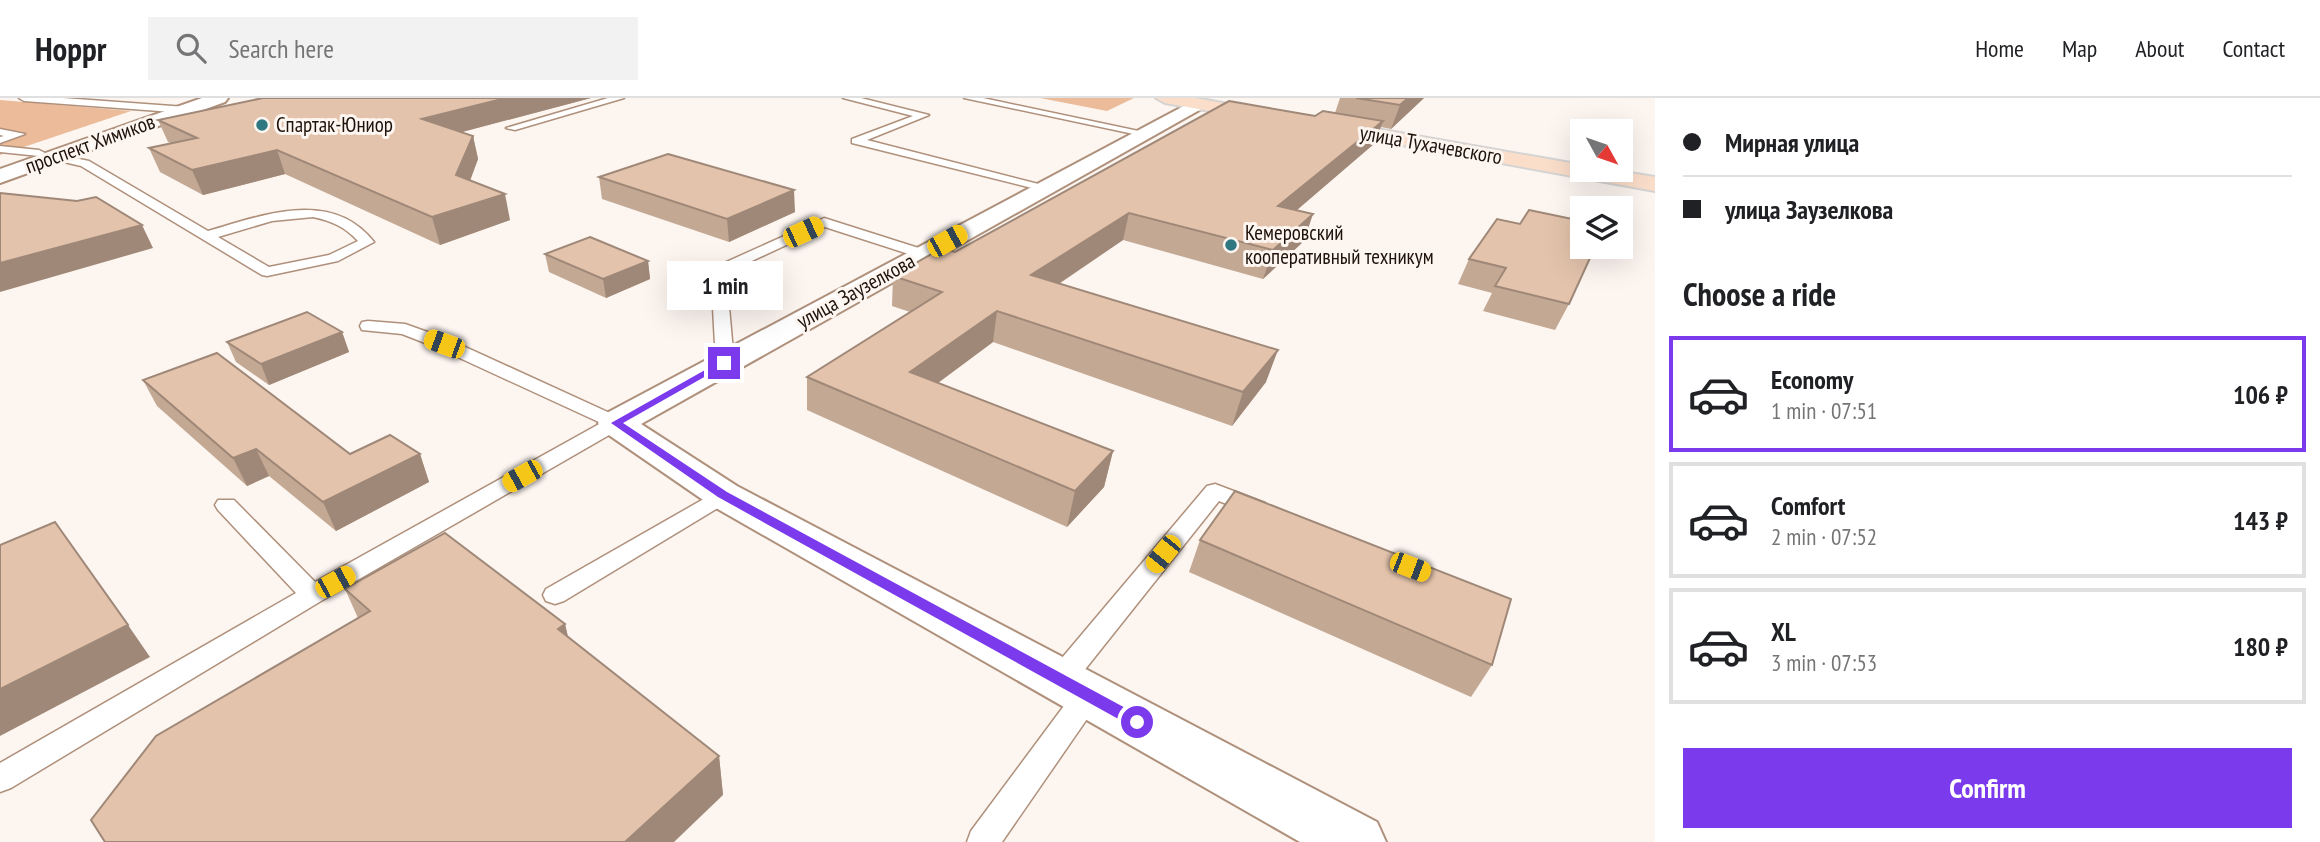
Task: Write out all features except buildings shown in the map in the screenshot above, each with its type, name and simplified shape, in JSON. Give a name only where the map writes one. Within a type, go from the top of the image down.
[{"type":"main road","name":"улица Тухачевского","points":[[1165,98],[1202,100],[1655,184]]},
{"type":"main road","name":"улица Тухачевского","points":[[1297,118],[1570,161]]},
{"type":"main road","points":[[1633,172],[1655,176]]},
{"type":"street","name":"проспект Химиков","points":[[0,176],[47,155],[183,105],[219,98]]},
{"type":"street","name":"улица Заузелкова","points":[[616,423],[1202,100]]},
{"type":"street","name":"проспект Химиков","points":[[0,167],[47,155]]},
{"type":"street","points":[[616,423],[723,495],[1356,842]]},
{"type":"lane","points":[[24,98],[183,105]]},
{"type":"lane","points":[[510,128],[619,98]]},
{"type":"lane","points":[[848,98],[924,115],[856,141],[1044,187]]},
{"type":"lane","points":[[969,98],[1143,133]]},
{"type":"lane","points":[[0,132],[20,134],[0,140]]},
{"type":"lane","points":[[0,149],[85,163],[267,272],[333,258],[367,242],[357,229],[327,216],[296,211],[209,235]]},
{"type":"lane","points":[[724,363],[718,271],[824,222],[923,254]]},
{"type":"lane","points":[[368,326],[405,329],[444,344],[616,423]]},
{"type":"lane","points":[[0,779],[312,595],[616,423]]},
{"type":"lane","points":[[983,842],[1074,687],[1215,491],[1279,516]]},
{"type":"lane","points":[[555,595],[723,495]]},
{"type":"lane","points":[[226,505],[312,595]]},
{"type":"shaded area","points":[[1040,98],[1134,98],[1107,111]]},
{"type":"shaded area","points":[[0,100],[131,111],[0,155]]},
{"type":"place","name":"Спартак-Юниор","points":[[262,125]]},
{"type":"place","name":"Кемеровский кооперативный техникум","points":[[1231,245]]},
{"type":"route","points":[[724,363],[616,423],[723,495],[1137,722]]}]
